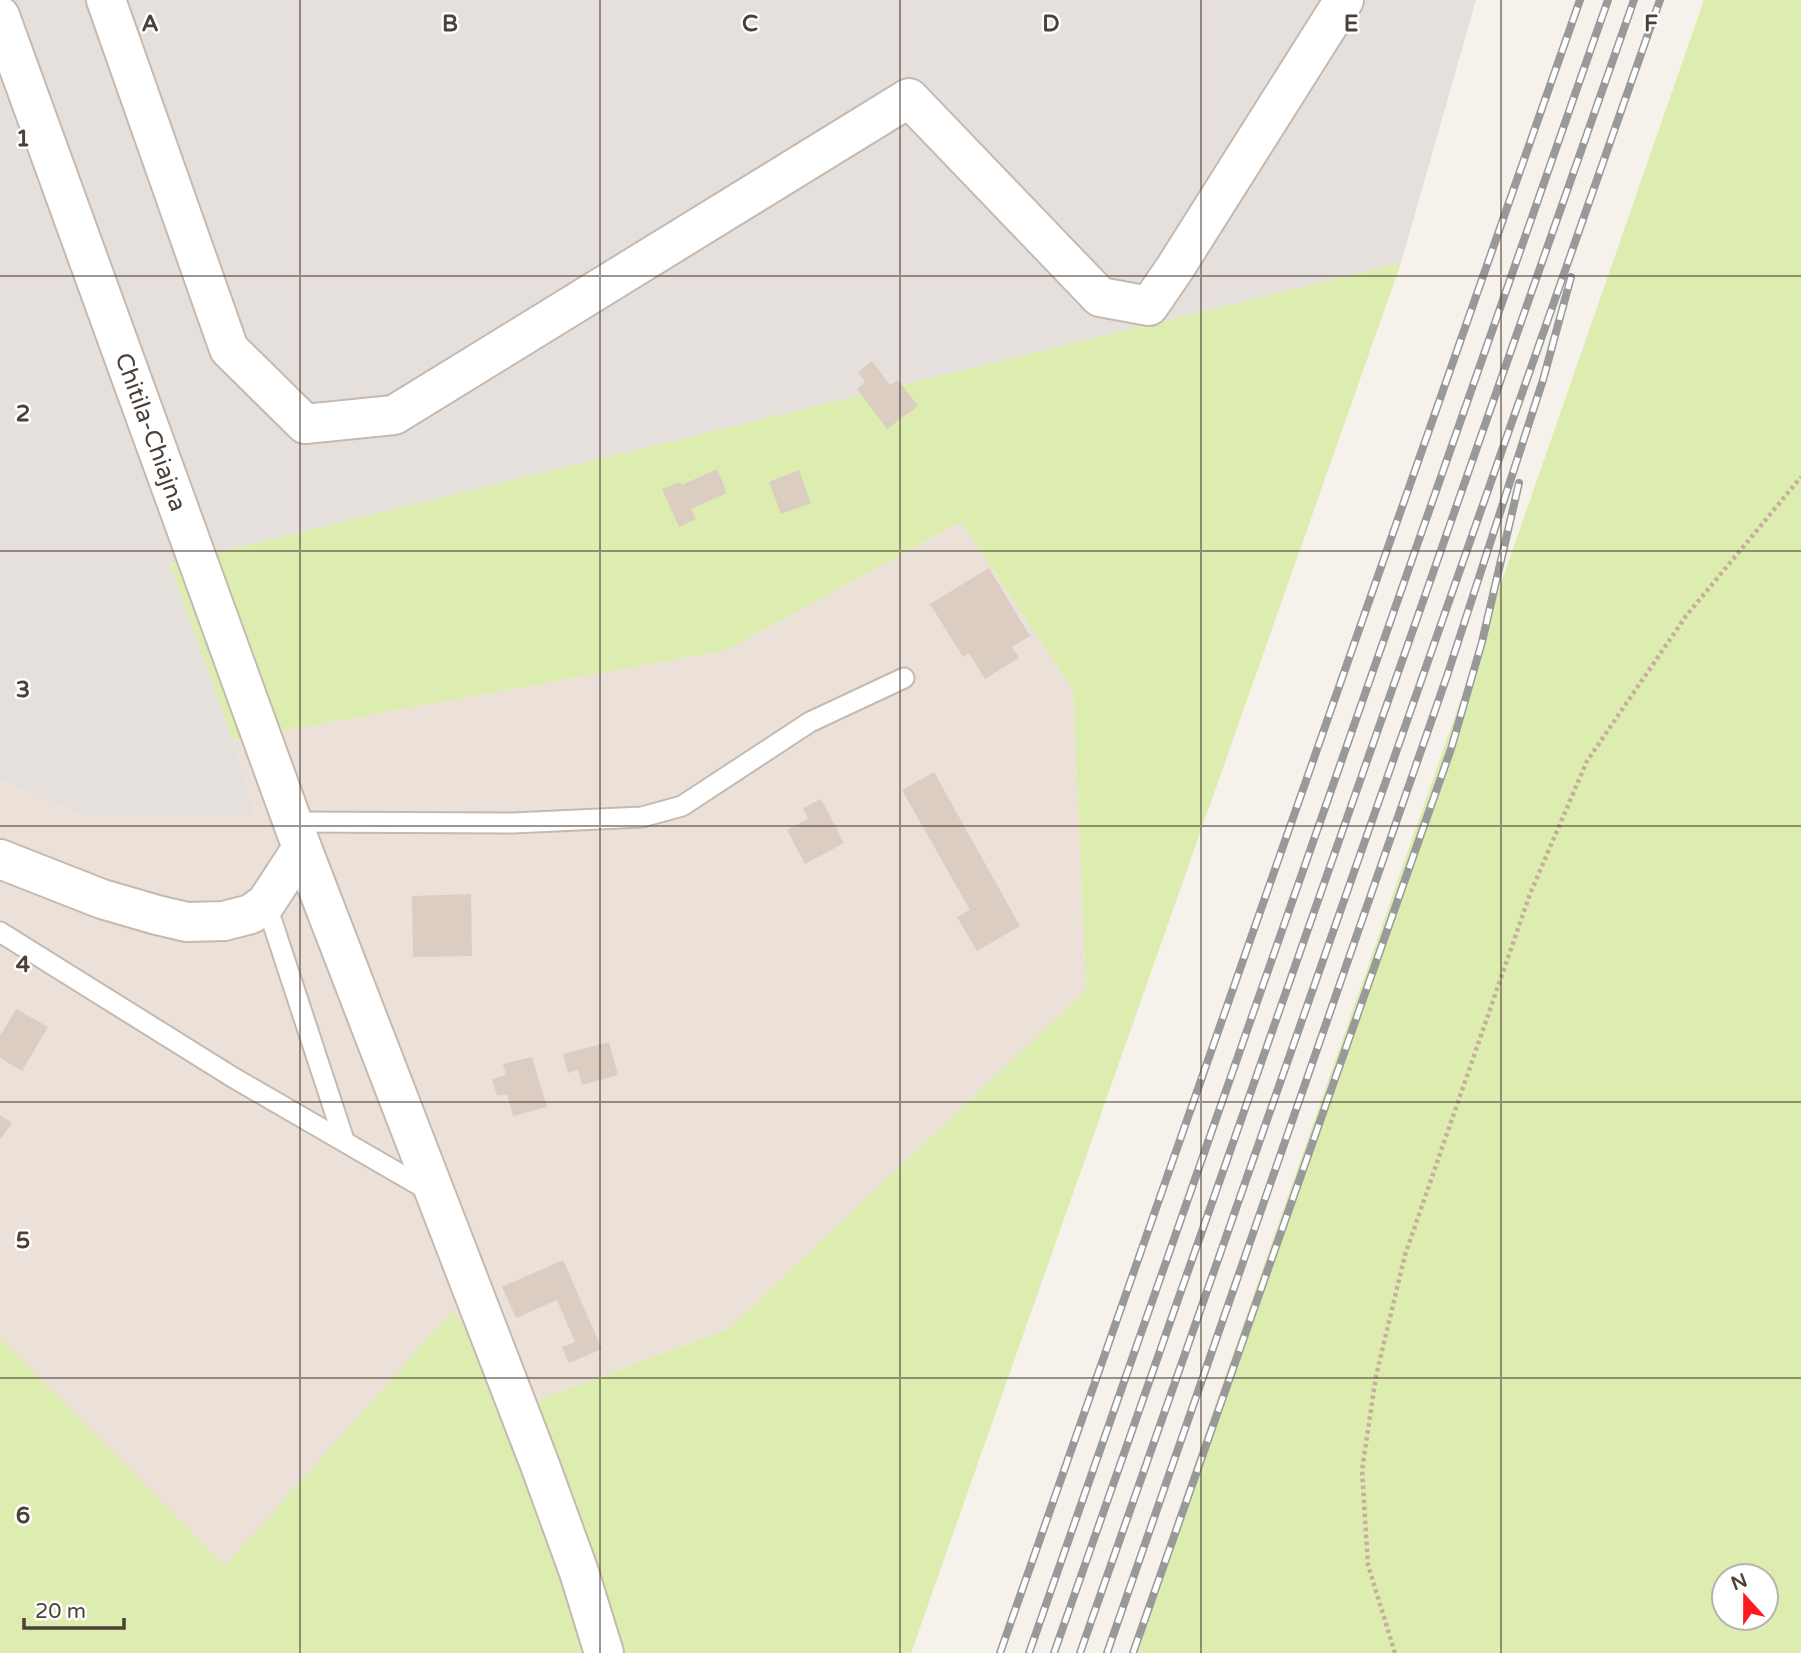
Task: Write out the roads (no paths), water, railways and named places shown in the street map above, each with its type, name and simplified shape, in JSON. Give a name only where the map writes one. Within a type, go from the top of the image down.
[{"type":"street","points":[[106,0],[229,349],[305,424],[394,415],[909,98],[1100,297],[1149,306],[1343,0]]},
{"type":"street","name":"Chitila-Chiajna","points":[[0,16],[298,835],[571,1549],[604,1653]]},
{"type":"street","points":[[0,859],[102,899],[157,915],[187,922],[224,922],[251,914],[266,904],[298,835]]},
{"type":"lane","points":[[298,835],[642,817],[682,806],[810,723],[904,678]]},
{"type":"lane","points":[[266,904],[344,1140]]},
{"type":"lane","points":[[0,932],[234,1078],[435,1194]]},
{"type":"railway","points":[[1000,1653],[1580,0]]},
{"type":"railway","points":[[1029,1653],[1608,0]]},
{"type":"railway","points":[[1054,1653],[1634,0]]},
{"type":"railway","points":[[1080,1653],[1660,0]]},
{"type":"railway","points":[[1107,1653],[1447,676],[1543,380],[1571,277]]},
{"type":"railway","points":[[1133,1653],[1451,749],[1482,642],[1519,483]]}]
